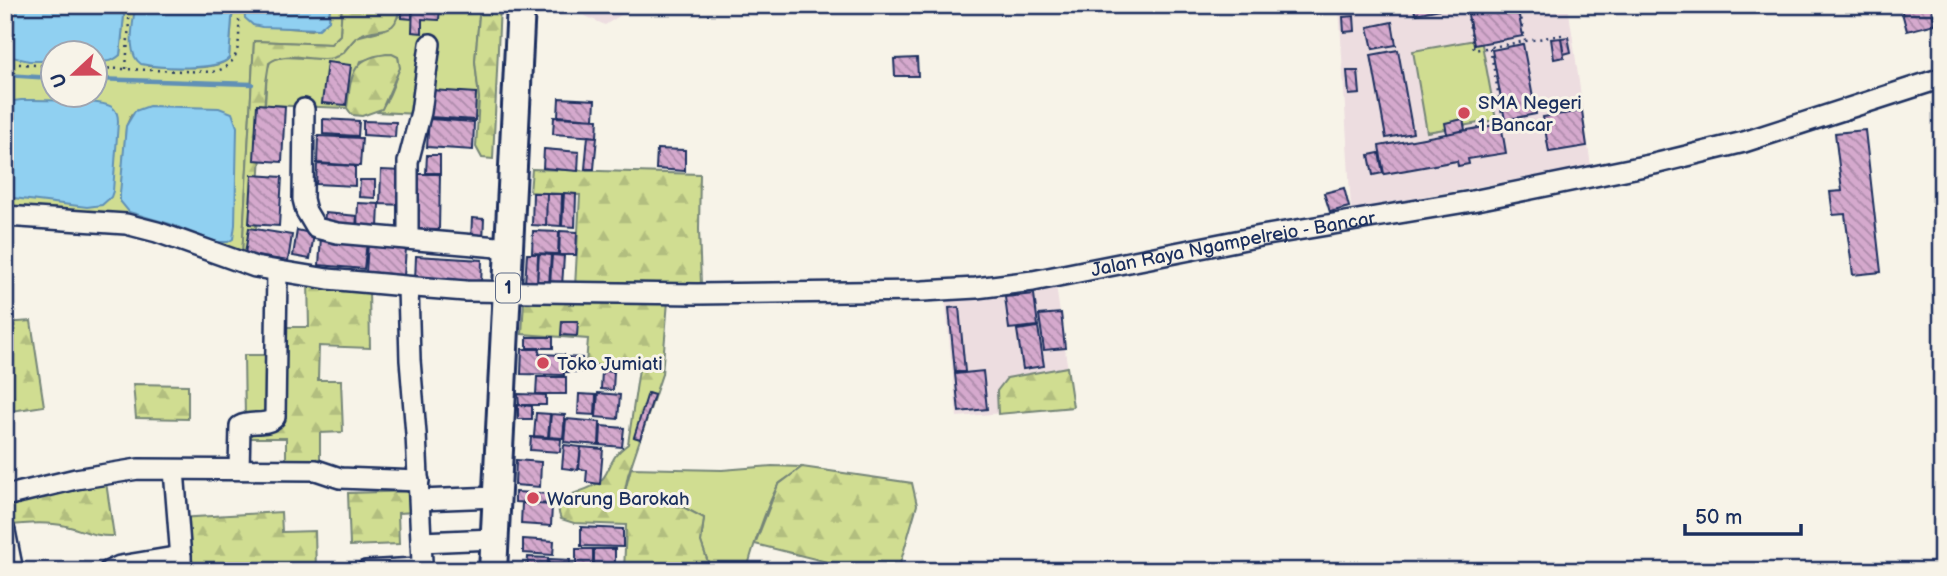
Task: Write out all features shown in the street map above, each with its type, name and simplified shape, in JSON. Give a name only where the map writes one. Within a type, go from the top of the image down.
[{"type":"highway","name":"1","points":[[493,571],[521,5]]},
{"type":"street","points":[[408,239],[408,162],[421,113],[430,44]]},
{"type":"street","name":"Jalan Raya Ngampelrejo - Bancar","points":[[5,216],[126,224],[158,232],[240,263],[328,279],[408,287],[466,291],[697,294],[976,288],[1033,281],[1261,236],[1498,197],[1654,164],[1744,142],[1942,78]]},
{"type":"street","points":[[304,109],[303,199],[306,211],[316,228],[324,231],[509,248]]},
{"type":"street","points":[[239,469],[240,426],[269,422],[275,417],[277,271]]},
{"type":"street","points":[[366,571],[410,570],[421,565],[408,287]]},
{"type":"street","points":[[5,496],[138,469],[239,469],[316,470],[340,478],[419,490],[496,497]]},
{"type":"street","points":[[109,571],[120,566],[181,564],[174,470]]},
{"type":"street","points":[[5,531],[13,571]]},
{"type":"street","points":[[421,542],[494,539]]},
{"type":"path","points":[[126,69],[130,5]]},
{"type":"path","points":[[108,68],[212,72],[230,66],[237,54],[239,5]]},
{"type":"path","points":[[1466,5],[1474,50],[1567,34]]},
{"type":"path","points":[[1519,5],[1525,41]]},
{"type":"path","points":[[1940,5],[1942,12]]},
{"type":"path","points":[[1490,47],[1503,119],[1496,125]]},
{"type":"path","points":[[5,63],[38,65]]},
{"type":"shaded area","points":[[575,5],[637,5],[605,25],[581,14]]},
{"type":"shaded area","name":"SMA Negeri 1 Bancar","points":[[1339,5],[1568,5],[1591,166],[1351,210]]},
{"type":"shaded area","points":[[1056,285],[1073,407],[957,417],[945,298]]},
{"type":"green space","points":[[5,5],[15,5],[9,37],[29,61],[38,61],[38,108],[108,108],[108,60],[120,55],[125,5],[135,5],[132,46],[148,66],[191,68],[214,66],[229,58],[233,5],[244,5],[244,11],[253,25],[312,30],[329,20],[330,5],[342,5],[340,35],[331,44],[254,41],[242,257],[5,210]],"holes":[[[131,115],[216,242],[138,215],[120,201],[126,127]]]},
{"type":"green space","points":[[342,5],[399,5],[398,16],[390,27],[364,33],[333,58],[284,57],[269,63],[254,259],[242,257],[254,41],[331,44],[340,35]]},
{"type":"green space","points":[[399,5],[480,5],[475,61],[478,117],[378,112],[390,94],[398,69],[398,57],[387,54],[361,61],[347,108],[265,105],[267,70],[271,60],[284,57],[323,59],[343,53],[356,37],[383,30],[399,16]]},
{"type":"green space","points":[[480,5],[500,5],[493,159],[482,158],[476,147],[479,98],[475,61]]},
{"type":"green space","points":[[1481,39],[1496,120],[1427,132],[1413,51]]},
{"type":"green space","points":[[392,54],[398,57],[400,68],[382,109],[362,116],[352,115],[347,108],[352,76],[356,69],[369,58]]},
{"type":"green space","points":[[532,169],[700,174],[701,284],[575,287],[580,195],[530,192]]},
{"type":"green space","points":[[308,281],[369,288],[370,348],[319,346],[318,380],[341,380],[343,432],[320,433],[320,464],[286,463],[286,438],[245,438],[245,418],[273,417],[272,327],[309,327]]},
{"type":"green space","points":[[524,300],[668,301],[662,374],[628,475],[624,495],[683,507],[704,518],[701,542],[711,571],[624,571],[626,525],[574,523],[561,519],[559,510],[564,499],[601,481],[616,455],[628,444],[639,369],[586,364],[588,339],[522,334]]},
{"type":"green space","points":[[31,321],[44,406],[5,412],[5,323]]},
{"type":"green space","points":[[244,355],[272,355],[273,417],[245,418]]},
{"type":"green space","points":[[1067,367],[1073,407],[998,414],[997,391],[1007,378]]},
{"type":"green space","points":[[133,384],[188,385],[188,419],[136,418]]},
{"type":"green space","points":[[772,466],[802,467],[776,489],[761,525],[747,571],[711,571],[701,542],[704,518],[683,507],[624,495],[631,468],[722,470]]},
{"type":"green space","points":[[802,467],[912,483],[917,505],[898,571],[863,571],[755,544],[778,485]]},
{"type":"green space","points":[[104,469],[114,536],[51,523],[5,526],[5,491]]},
{"type":"green space","points":[[416,491],[416,512],[398,513],[399,544],[350,546],[348,493]]},
{"type":"green space","points":[[281,512],[282,532],[315,531],[316,571],[182,571],[178,518]]},
{"type":"water","points":[[15,5],[125,5],[120,55],[111,60],[108,60],[108,38],[38,38],[38,61],[12,57],[7,47]]},
{"type":"water","points":[[135,5],[233,5],[229,58],[201,67],[141,64],[133,53],[132,45]]},
{"type":"water","points":[[244,5],[330,5],[329,20],[319,29],[262,27],[253,25],[245,18]]},
{"type":"water","points":[[38,100],[38,108],[112,107],[118,122],[111,197],[102,205],[87,207],[5,197],[5,107],[14,101]]},
{"type":"water","points":[[149,106],[219,108],[232,113],[237,127],[233,239],[216,242],[129,212],[120,201],[126,126],[135,111]]},
{"type":"building","points":[[402,5],[412,5],[412,19],[402,18]]},
{"type":"building","points":[[413,5],[440,5],[439,20],[422,19],[422,33],[412,32]]},
{"type":"building","points":[[1414,5],[1461,5],[1415,14]]},
{"type":"building","points":[[1900,5],[1931,5],[1935,24],[1907,31]]},
{"type":"building","points":[[1517,6],[1523,36],[1474,45],[1468,15]]},
{"type":"building","points":[[1354,16],[1355,31],[1344,32],[1343,17]]},
{"type":"building","points":[[1392,22],[1396,45],[1373,49],[1368,27]]},
{"type":"building","points":[[1568,37],[1571,52],[1564,54],[1561,38]]},
{"type":"building","points":[[1561,38],[1564,57],[1554,59],[1551,39]]},
{"type":"building","points":[[1523,44],[1536,114],[1505,120],[1492,50]]},
{"type":"building","points":[[1398,50],[1413,133],[1386,138],[1371,55]]},
{"type":"building","points":[[917,58],[918,76],[895,76],[894,59]]},
{"type":"building","points":[[327,62],[351,65],[346,105],[322,103]]},
{"type":"building","points":[[1347,71],[1358,71],[1360,94],[1349,95]]},
{"type":"building","points":[[431,90],[476,93],[475,120],[430,117]]},
{"type":"building","points":[[559,98],[595,100],[594,119],[558,116]]},
{"type":"building","points":[[257,104],[285,106],[282,162],[254,160]]},
{"type":"building","points":[[1582,111],[1587,146],[1549,152],[1543,117]]},
{"type":"building","points":[[554,117],[598,119],[597,137],[553,134]]},
{"type":"building","points":[[323,119],[359,121],[358,136],[323,134]]},
{"type":"building","points":[[429,119],[474,122],[473,150],[427,147]]},
{"type":"building","points":[[1463,119],[1465,130],[1447,134],[1445,123]]},
{"type":"building","points":[[363,121],[396,122],[395,137],[363,135]]},
{"type":"building","points":[[1501,124],[1506,153],[1468,159],[1469,164],[1458,166],[1457,161],[1384,174],[1379,146]]},
{"type":"building","points":[[1865,130],[1881,272],[1853,275],[1845,214],[1833,215],[1830,192],[1842,191],[1835,133]]},
{"type":"building","points":[[318,136],[362,138],[360,166],[317,163]]},
{"type":"building","points":[[588,136],[597,137],[594,169],[585,169]]},
{"type":"building","points":[[544,149],[579,152],[578,171],[543,168]]},
{"type":"building","points":[[657,149],[685,150],[685,171],[656,169]]},
{"type":"building","points":[[1379,153],[1383,173],[1373,175],[1369,155]]},
{"type":"building","points":[[427,155],[440,155],[440,173],[426,173]]},
{"type":"building","points":[[317,164],[355,166],[355,186],[316,184]]},
{"type":"building","points":[[381,170],[403,171],[402,205],[380,204]]},
{"type":"building","points":[[412,174],[440,174],[439,230],[411,229]]},
{"type":"building","points":[[252,175],[282,177],[279,226],[249,224]]},
{"type":"building","points":[[360,180],[375,180],[375,198],[359,197]]},
{"type":"building","points":[[1344,188],[1349,207],[1330,212],[1324,193]]},
{"type":"building","points":[[533,193],[547,193],[546,226],[532,225]]},
{"type":"building","points":[[564,193],[576,194],[575,227],[562,226]]},
{"type":"building","points":[[547,194],[562,194],[561,226],[546,225]]},
{"type":"building","points":[[358,203],[379,204],[378,228],[357,228]]},
{"type":"building","points":[[325,213],[357,216],[356,227],[324,225]]},
{"type":"building","points":[[472,218],[484,219],[483,241],[471,240]]},
{"type":"building","points":[[249,228],[292,235],[288,261],[245,254]]},
{"type":"building","points":[[297,230],[314,234],[310,259],[293,256]]},
{"type":"building","points":[[533,231],[559,232],[558,254],[532,253]]},
{"type":"building","points":[[560,231],[577,232],[576,255],[559,255]]},
{"type":"building","points":[[321,237],[367,241],[364,269],[319,265]]},
{"type":"building","points":[[368,244],[406,248],[404,276],[366,272]]},
{"type":"building","points":[[527,254],[538,254],[537,285],[525,284]]},
{"type":"building","points":[[539,254],[551,255],[549,285],[537,284]]},
{"type":"building","points":[[552,255],[564,256],[562,286],[550,285]]},
{"type":"building","points":[[416,256],[482,260],[481,285],[415,281]]},
{"type":"building","points":[[1034,294],[1038,326],[1009,329],[1005,297]]},
{"type":"building","points":[[959,307],[965,372],[955,372],[949,308]]},
{"type":"building","points":[[1061,313],[1065,348],[1044,350],[1039,315]]},
{"type":"building","points":[[562,321],[578,321],[577,336],[561,335]]},
{"type":"building","points":[[1038,327],[1044,366],[1023,369],[1017,330]]},
{"type":"building","points":[[527,337],[553,337],[553,348],[527,348]]},
{"type":"building","name":"Toko Jumiati","points":[[522,349],[540,349],[539,354],[564,355],[564,375],[521,374]]},
{"type":"building","points":[[566,357],[582,358],[582,372],[565,372]]},
{"type":"building","points":[[602,371],[614,372],[613,390],[601,389]]},
{"type":"building","points":[[983,371],[987,409],[959,412],[955,374]]},
{"type":"building","points":[[537,377],[566,377],[566,394],[536,394]]},
{"type":"building","points":[[598,393],[620,395],[618,419],[596,417]]},
{"type":"building","points":[[648,393],[654,395],[640,439],[634,437]]},
{"type":"building","points":[[518,394],[546,395],[546,405],[519,405]]},
{"type":"building","points":[[579,394],[596,395],[595,415],[578,414]]},
{"type":"building","points":[[518,405],[532,406],[532,419],[518,419]]},
{"type":"building","points":[[536,413],[550,414],[548,437],[534,436]]},
{"type":"building","points":[[551,414],[565,415],[563,438],[549,437]]},
{"type":"building","points":[[566,419],[600,422],[599,445],[564,442]]},
{"type":"building","points":[[601,426],[624,428],[622,447],[600,445]]},
{"type":"building","points":[[531,437],[561,439],[560,452],[530,450]]},
{"type":"building","points":[[564,445],[581,447],[578,470],[562,468]]},
{"type":"building","points":[[581,447],[603,449],[600,484],[586,482],[587,470],[579,469]]},
{"type":"building","points":[[516,460],[541,462],[540,487],[515,485]]},
{"type":"building","name":"Warung Barokah","points":[[515,492],[552,494],[552,504],[515,502]]},
{"type":"building","points":[[522,503],[552,505],[551,526],[521,524]]},
{"type":"building","points":[[581,527],[623,529],[623,547],[581,546]]},
{"type":"building","points":[[523,539],[554,541],[553,555],[523,553]]},
{"type":"building","points":[[576,549],[593,549],[593,565],[576,565]]},
{"type":"building","points":[[594,549],[615,549],[615,567],[594,566]]},
{"type":"building","points":[[528,557],[548,558],[547,571],[527,571]]},
{"type":"building","points":[[549,559],[570,560],[569,571],[548,571]]},
{"type":"waterway","points":[[5,75],[38,77]]},
{"type":"waterway","points":[[108,79],[252,84]]},
{"type":"place","name":"SMA Negeri 1 Bancar","points":[[1464,113]]},
{"type":"place","name":"Toko Jumiati","points":[[543,363]]},
{"type":"place","name":"Warung Barokah","points":[[533,498]]}]
